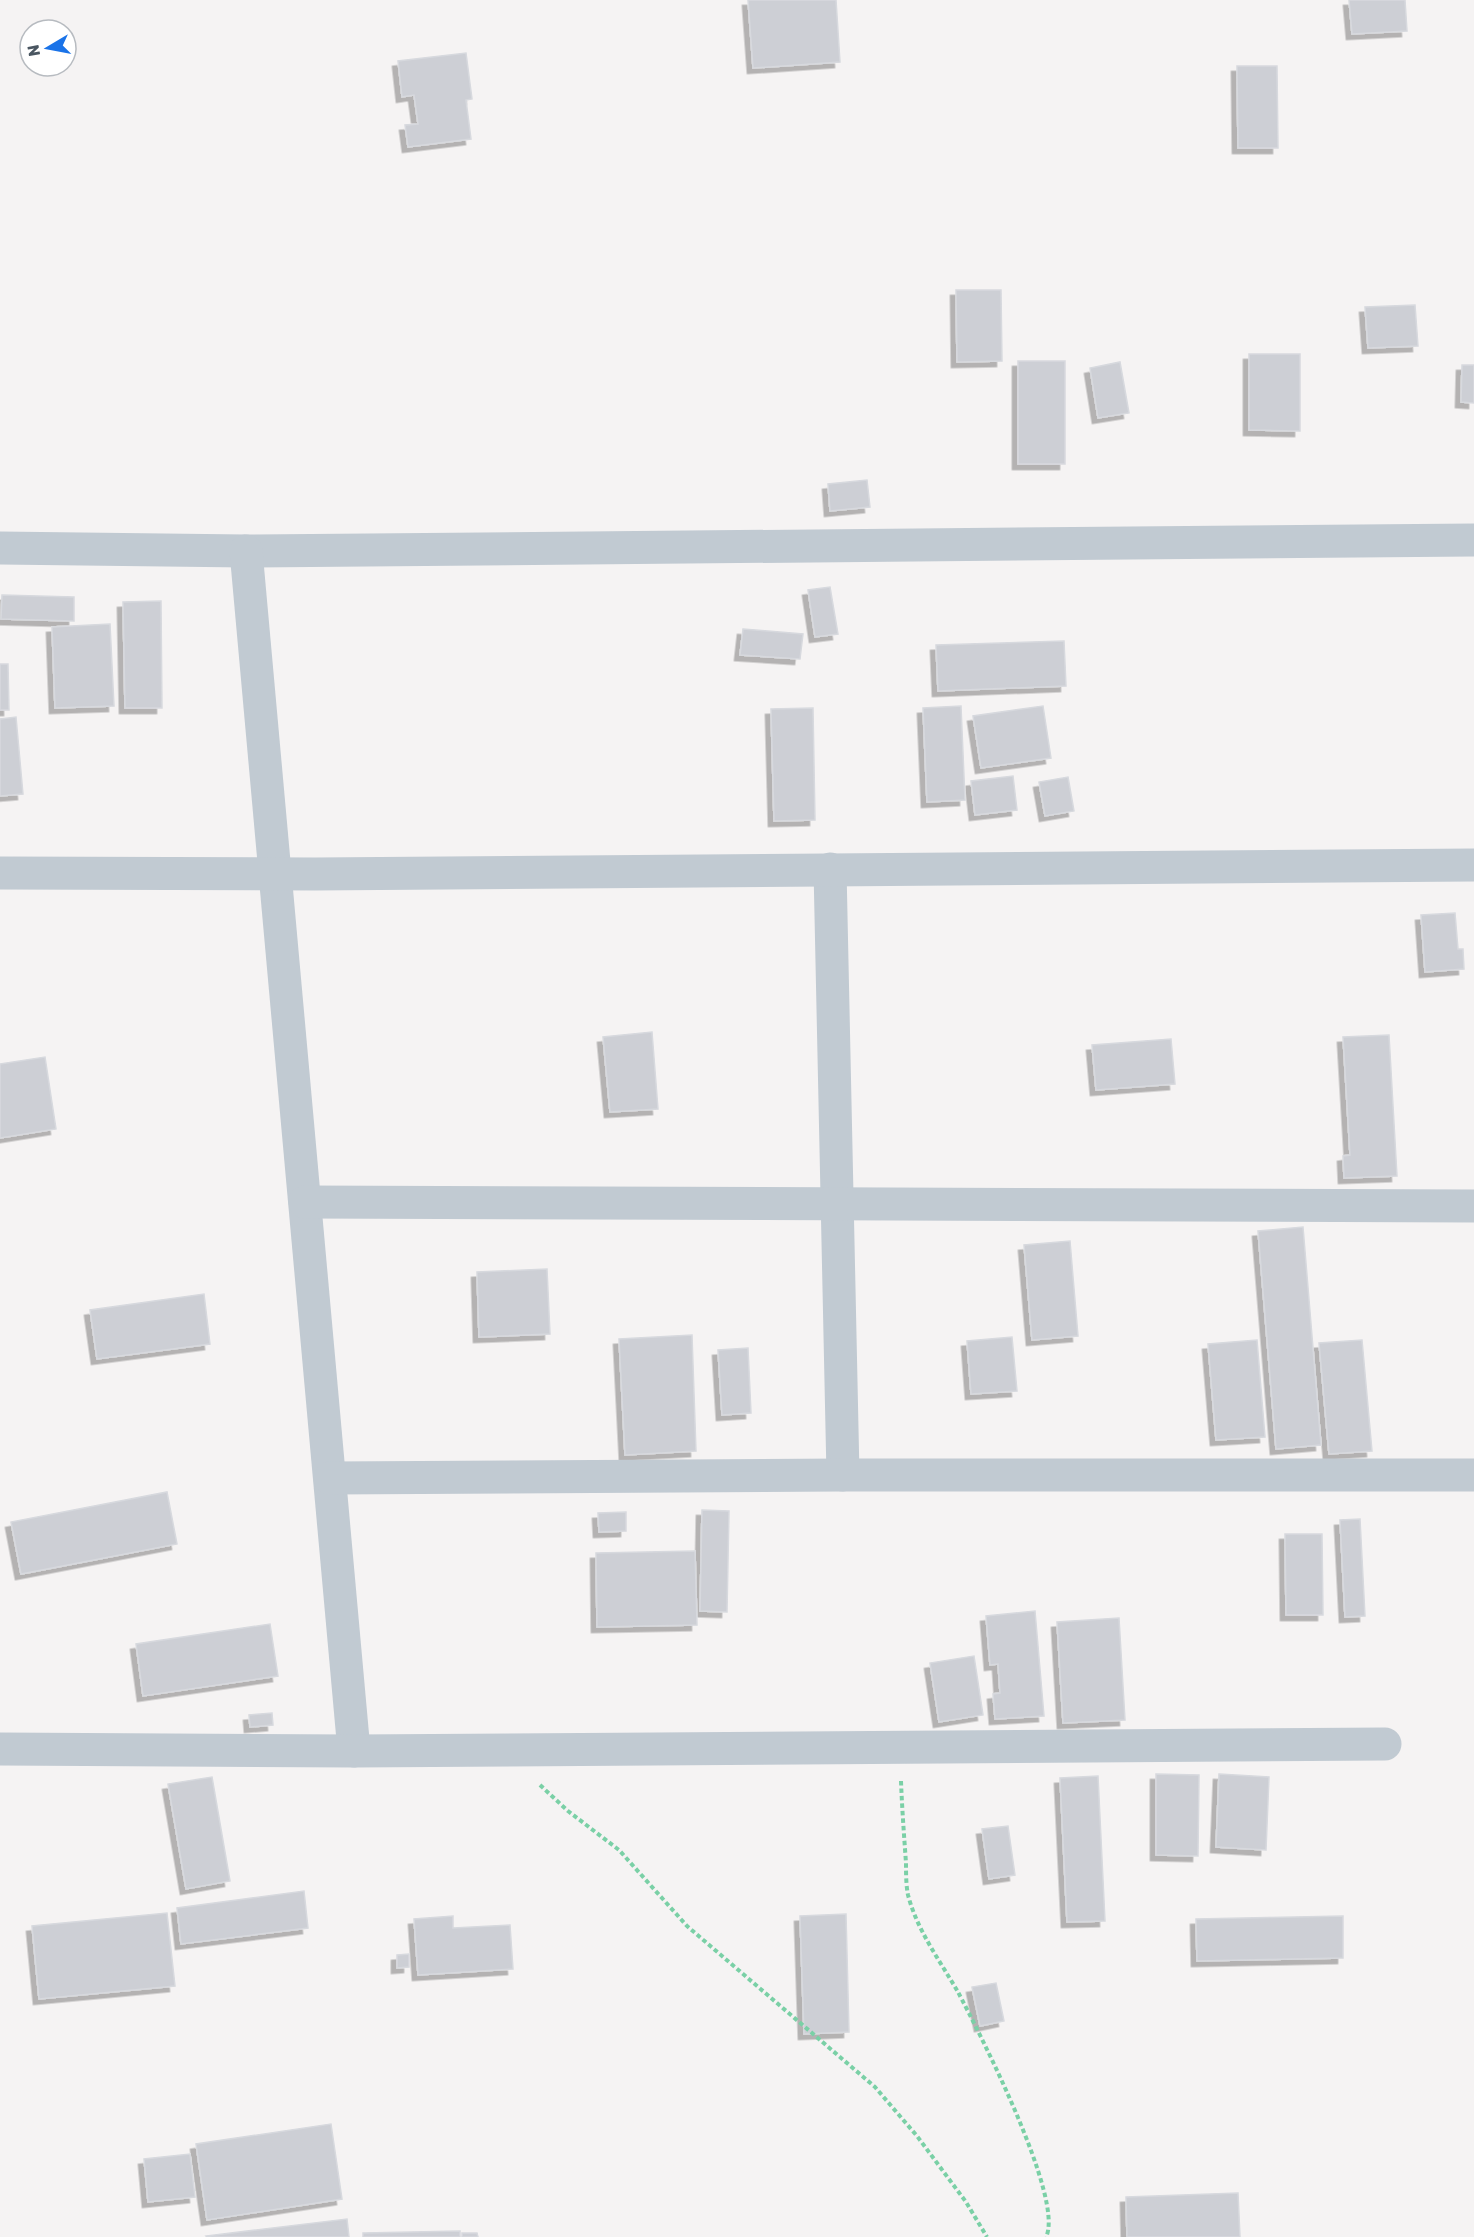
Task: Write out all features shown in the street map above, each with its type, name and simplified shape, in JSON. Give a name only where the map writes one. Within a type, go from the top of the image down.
[{"type":"street","points":[[0,548],[246,551],[1474,540]]},
{"type":"street","points":[[246,551],[354,1751]]},
{"type":"street","points":[[0,873],[275,874],[1474,865]]},
{"type":"street","points":[[830,869],[843,1475]]},
{"type":"street","points":[[305,1202],[1474,1206]]},
{"type":"street","points":[[330,1478],[1474,1475]]},
{"type":"street","points":[[0,1749],[354,1751],[1384,1744]]},
{"type":"path","points":[[899,1747],[908,1894],[922,1932],[994,2063],[1035,2162],[1048,2203],[1049,2231],[1047,2237]]},
{"type":"path","points":[[538,1784],[619,1850],[687,1926],[874,2087],[917,2136],[966,2202],[987,2237]]},
{"type":"building","points":[[748,0],[836,0],[840,62],[753,68]]},
{"type":"building","points":[[1349,0],[1405,0],[1407,31],[1352,34]]},
{"type":"building","points":[[466,53],[472,99],[466,100],[471,139],[408,147],[405,125],[418,124],[414,95],[402,97],[398,61]]},
{"type":"building","points":[[1237,66],[1277,66],[1278,148],[1238,148]]},
{"type":"building","points":[[956,290],[1001,290],[1002,361],[957,362]]},
{"type":"building","points":[[1415,305],[1418,346],[1368,348],[1365,307]]},
{"type":"building","points":[[1249,354],[1300,354],[1300,431],[1249,430]]},
{"type":"building","points":[[1018,361],[1065,361],[1065,464],[1018,464]]},
{"type":"building","points":[[1120,362],[1129,413],[1098,418],[1090,368]]},
{"type":"building","points":[[1462,365],[1474,365],[1474,403],[1461,402]]},
{"type":"building","points":[[867,480],[870,507],[830,511],[828,484]]},
{"type":"building","points":[[830,587],[838,634],[815,637],[808,590]]},
{"type":"building","points":[[2,595],[74,597],[74,621],[1,619]]},
{"type":"building","points":[[161,601],[162,708],[125,708],[123,602]]},
{"type":"building","points":[[110,624],[114,706],[55,708],[52,627]]},
{"type":"building","points":[[743,629],[803,634],[800,659],[740,655]]},
{"type":"building","points":[[1064,641],[1066,686],[938,691],[936,645]]},
{"type":"building","points":[[0,664],[8,664],[9,710],[0,710]]},
{"type":"building","points":[[961,706],[965,800],[927,802],[923,708]]},
{"type":"building","points":[[1043,706],[1051,758],[981,768],[973,716]]},
{"type":"building","points":[[813,708],[815,820],[774,821],[771,709]]},
{"type":"building","points":[[16,717],[23,794],[0,796],[0,719]]},
{"type":"building","points":[[1013,776],[1017,810],[975,815],[971,781]]},
{"type":"building","points":[[1068,777],[1074,811],[1045,816],[1039,782]]},
{"type":"building","points":[[1455,913],[1458,949],[1463,949],[1464,969],[1425,972],[1421,915]]},
{"type":"building","points":[[652,1032],[658,1109],[610,1112],[603,1037]]},
{"type":"building","points":[[1389,1035],[1397,1176],[1344,1178],[1343,1156],[1350,1155],[1343,1037]]},
{"type":"building","points":[[1171,1039],[1175,1084],[1096,1090],[1092,1045]]},
{"type":"building","points":[[45,1057],[56,1129],[0,1138],[0,1064]]},
{"type":"building","points":[[1303,1227],[1321,1445],[1276,1449],[1258,1231]]},
{"type":"building","points":[[1070,1241],[1078,1336],[1032,1340],[1024,1245]]},
{"type":"building","points":[[547,1269],[550,1334],[479,1337],[477,1272]]},
{"type":"building","points":[[204,1294],[210,1344],[97,1359],[90,1310]]},
{"type":"building","points":[[692,1335],[696,1451],[625,1455],[619,1339]]},
{"type":"building","points":[[1012,1337],[1017,1391],[971,1394],[967,1341]]},
{"type":"building","points":[[1257,1340],[1265,1437],[1216,1440],[1208,1344]]},
{"type":"building","points":[[1362,1340],[1372,1451],[1329,1454],[1319,1343]]},
{"type":"building","points":[[748,1348],[751,1413],[722,1415],[718,1350]]},
{"type":"building","points":[[167,1492],[177,1544],[21,1574],[11,1522]]},
{"type":"building","points":[[702,1510],[729,1511],[727,1612],[700,1611]]},
{"type":"building","points":[[626,1512],[626,1531],[599,1532],[598,1513]]},
{"type":"building","points":[[1360,1519],[1365,1616],[1345,1617],[1340,1520]]},
{"type":"building","points":[[1285,1534],[1322,1534],[1323,1615],[1286,1615]]},
{"type":"building","points":[[695,1551],[697,1625],[597,1627],[596,1553]]},
{"type":"building","points":[[1035,1611],[1044,1716],[995,1719],[993,1694],[1000,1693],[998,1664],[990,1665],[986,1616]]},
{"type":"building","points":[[1119,1618],[1125,1720],[1063,1723],[1057,1622]]},
{"type":"building","points":[[270,1624],[278,1676],[143,1696],[136,1644]]},
{"type":"building","points":[[974,1656],[983,1715],[939,1722],[930,1663]]},
{"type":"building","points":[[272,1713],[273,1725],[250,1727],[249,1715]]},
{"type":"building","points":[[1156,1774],[1199,1775],[1198,1856],[1156,1855]]},
{"type":"building","points":[[1219,1774],[1269,1777],[1266,1850],[1216,1847]]},
{"type":"building","points":[[1098,1776],[1105,1921],[1067,1922],[1060,1778]]},
{"type":"building","points":[[212,1777],[230,1881],[186,1889],[168,1784]]},
{"type":"building","points":[[1008,1826],[1015,1875],[989,1879],[982,1829]]},
{"type":"building","points":[[304,1891],[308,1928],[181,1944],[177,1908]]},
{"type":"building","points":[[167,1913],[175,1986],[39,1999],[32,1926]]},
{"type":"building","points":[[846,1914],[849,2032],[804,2034],[800,1916]]},
{"type":"building","points":[[453,1916],[453,1928],[510,1925],[513,1969],[418,1975],[414,1919]]},
{"type":"building","points":[[1343,1916],[1343,1958],[1197,1961],[1196,1919]]},
{"type":"building","points":[[409,1954],[409,1967],[397,1968],[397,1955]]},
{"type":"building","points":[[996,1983],[1004,2021],[980,2026],[972,1987]]},
{"type":"building","points":[[331,2124],[342,2199],[207,2220],[196,2144]]},
{"type":"building","points":[[190,2154],[195,2197],[148,2202],[144,2159]]},
{"type":"building","points":[[1238,2193],[1240,2237],[1127,2237],[1126,2197]]},
{"type":"building","points":[[347,2219],[349,2237],[206,2236]]},
{"type":"building","points":[[460,2231],[460,2237],[363,2237],[363,2233]]},
{"type":"building","points":[[462,2233],[477,2233],[478,2237],[462,2237]]}]
